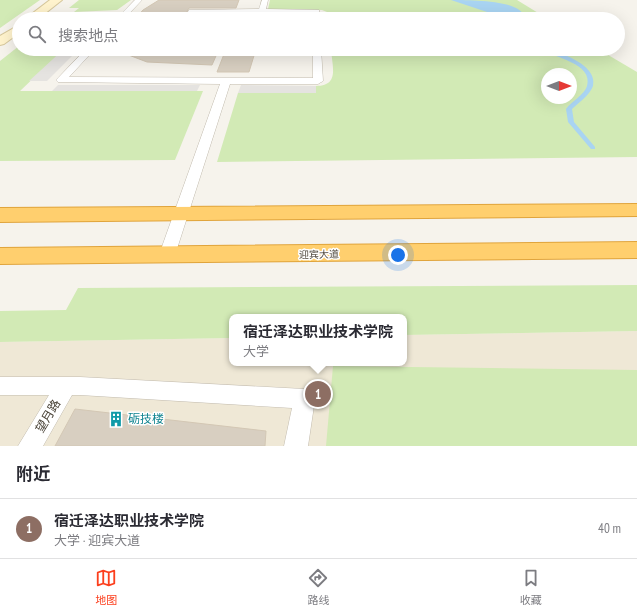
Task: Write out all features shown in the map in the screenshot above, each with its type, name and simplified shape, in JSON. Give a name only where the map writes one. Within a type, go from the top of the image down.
[{"type":"highway","points":[[0,215],[637,210]]},
{"type":"highway","name":"迎宾大道","points":[[0,256],[637,250]]},
{"type":"street","points":[[40,12],[57,0]]},
{"type":"street","points":[[0,41],[12,33]]},
{"type":"lane","points":[[126,12],[139,0]]},
{"type":"lane","points":[[262,11],[265,0]]},
{"type":"lane","points":[[195,12],[316,12]]},
{"type":"lane","points":[[84,56],[61,80],[318,81],[317,56]]},
{"type":"lane","points":[[167,255],[226,81]]},
{"type":"lane","points":[[0,386],[66,386],[304,399],[296,446]]},
{"type":"lane","name":"望月路","points":[[30,446],[66,386]]},
{"type":"shaded area","points":[[56,56],[72,56],[47,81],[29,81]]},
{"type":"shaded area","points":[[58,85],[200,85],[197,91],[52,91]]},
{"type":"shaded area","points":[[241,85],[316,86],[316,93],[238,93]]},
{"type":"shaded area","points":[[637,331],[637,446],[0,446],[0,342],[229,338],[229,366],[407,366],[407,335]]},
{"type":"green space","points":[[0,0],[40,0],[23,12],[12,12],[12,20],[0,28]]},
{"type":"green space","points":[[79,0],[131,0],[117,10],[74,12],[79,8],[69,8]]},
{"type":"green space","points":[[270,0],[517,0],[537,12],[327,12],[322,10],[268,9]]},
{"type":"green space","points":[[12,52],[12,56],[57,56],[20,91],[203,91],[175,160],[0,161],[0,61]]},
{"type":"green space","points":[[332,56],[610,56],[637,72],[637,157],[217,162],[238,93],[315,93],[316,86],[329,83],[333,74]]},
{"type":"green space","points":[[637,285],[637,331],[407,335],[407,314],[229,314],[229,338],[0,342],[0,311],[66,310],[78,288]]},
{"type":"green space","points":[[333,366],[637,370],[637,446],[326,446]]},
{"type":"water","points":[[451,0],[501,3],[519,9],[521,12],[487,12]]},
{"type":"building","points":[[159,0],[239,0],[236,8],[189,8],[187,12],[141,12]]},
{"type":"building","points":[[131,56],[216,56],[212,65],[147,62]]},
{"type":"building","points":[[223,56],[254,56],[249,72],[217,72]]},
{"type":"building","name":"砺技楼","points":[[75,409],[266,431],[265,446],[55,446]]},
{"type":"waterway","points":[[563,56],[582,66],[588,72],[591,79],[589,88],[569,109],[571,122],[593,148]]},
{"type":"place","name":"宿迁泽达职业技术学院","points":[[318,394]]},
{"type":"place","name":"砺技楼","points":[[116,419]]}]
